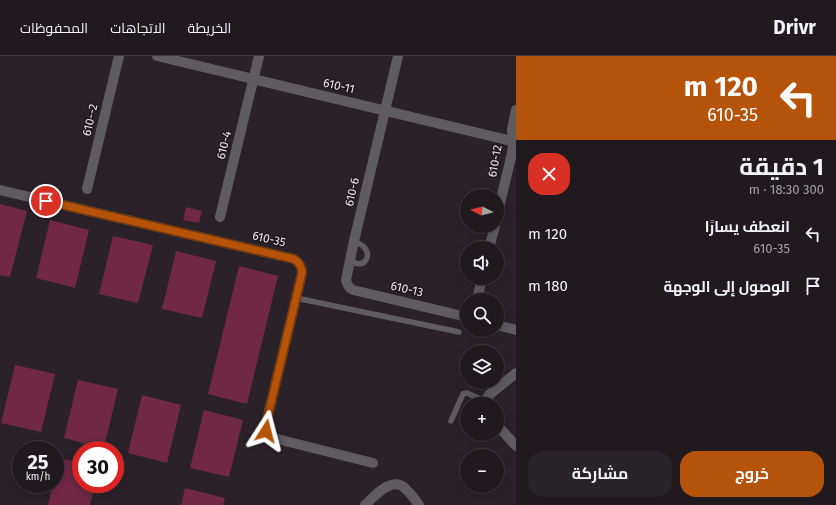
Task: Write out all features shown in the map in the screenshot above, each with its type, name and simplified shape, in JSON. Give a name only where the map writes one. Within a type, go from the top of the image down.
[{"type":"street","name":"610--2","points":[[87,189],[119,56]]},
{"type":"street","name":"610-11","points":[[156,56],[182,59],[254,79],[514,141]]},
{"type":"street","name":"610-4","points":[[220,217],[259,56]]},
{"type":"street","name":"610-6","points":[[346,280],[398,56]]},
{"type":"street","name":"610-12","points":[[503,189],[514,141],[512,123],[516,110]]},
{"type":"street","name":"610-35","points":[[0,190],[294,259],[299,263],[302,273],[265,428],[266,431],[273,438],[372,462]]},
{"type":"street","name":"610-13","points":[[346,280],[348,286],[352,290],[460,315]]},
{"type":"street","points":[[504,327],[516,330]]},
{"type":"street","points":[[488,397],[516,373]]},
{"type":"street","points":[[504,433],[516,446]]},
{"type":"street","points":[[365,505],[385,487],[397,484],[404,488],[419,505]]},
{"type":"lane","points":[[350,260],[355,263],[362,264],[367,258],[365,248],[354,241]]},
{"type":"lane","points":[[296,298],[459,332]]},
{"type":"lane","points":[[462,397],[463,394],[467,393],[475,397]]},
{"type":"lane","points":[[451,422],[460,401]]},
{"type":"building","points":[[0,204],[27,211],[10,277],[0,275]]},
{"type":"building","points":[[186,207],[202,211],[199,223],[183,220]]},
{"type":"building","points":[[50,220],[89,230],[75,288],[36,278]]},
{"type":"building","points":[[113,236],[153,245],[138,303],[99,294]]},
{"type":"building","points":[[176,251],[216,261],[202,318],[162,309]]},
{"type":"building","points":[[239,266],[278,276],[247,404],[208,394]]},
{"type":"building","points":[[15,365],[55,374],[41,432],[1,423]]},
{"type":"building","points":[[78,380],[118,389],[106,441],[76,441],[64,438]]},
{"type":"building","points":[[142,395],[181,405],[167,463],[128,453]]},
{"type":"building","points":[[204,410],[243,420],[229,477],[190,468]]},
{"type":"building","points":[[64,459],[72,461],[72,493],[93,493],[90,505],[48,505],[51,493],[64,493]]},
{"type":"building","points":[[185,488],[225,498],[223,505],[181,505]]},
{"type":"route","points":[[46,201],[294,259],[299,263],[302,273],[265,428],[266,431]]}]
